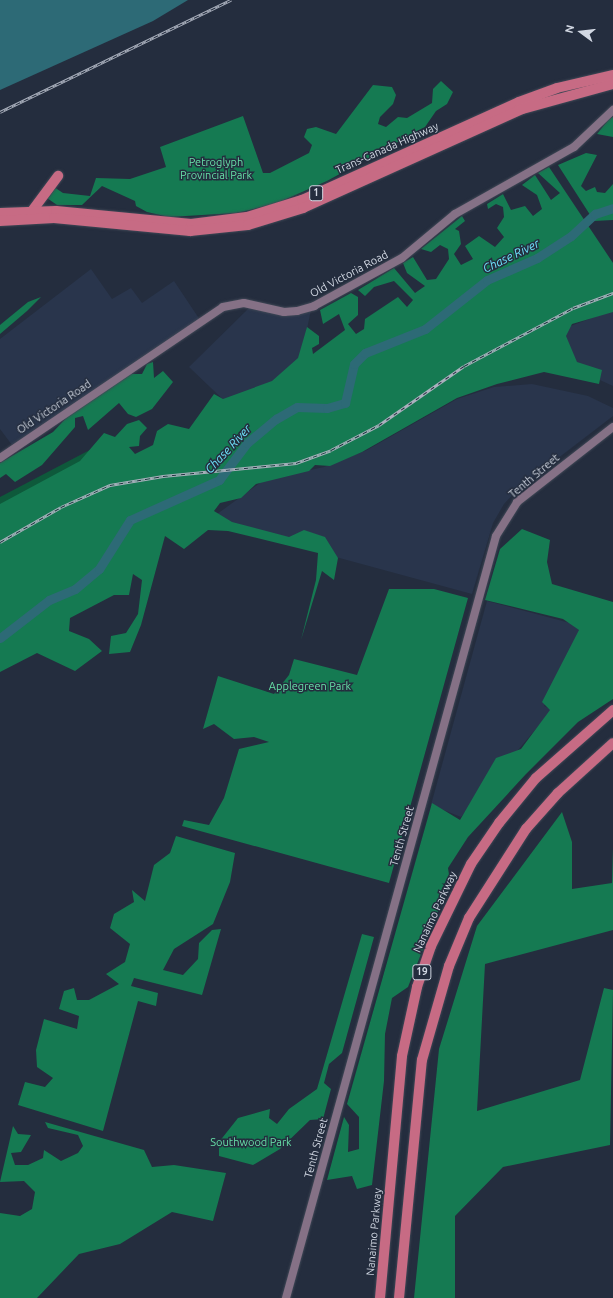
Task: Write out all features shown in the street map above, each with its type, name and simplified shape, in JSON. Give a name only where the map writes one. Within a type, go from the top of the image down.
[{"type":"highway","name":"Trans-Canada Highway","points":[[0,213],[32,211],[191,224],[247,217],[302,200],[519,102],[558,88],[613,75]]},
{"type":"highway","name":"Trans-Canada Highway","points":[[0,221],[54,218],[190,231],[248,225],[303,208],[522,109],[613,84]]},
{"type":"highway","points":[[32,211],[58,176]]},
{"type":"highway","name":"Nanaimo Parkway","points":[[380,1298],[402,1056],[417,986],[431,946],[471,864],[499,823],[536,778],[613,710]]},
{"type":"highway","name":"19","points":[[399,1298],[422,1060],[449,966],[469,918],[526,829],[558,793],[613,743]]},
{"type":"street","name":"Old Victoria Road","points":[[0,458],[223,307],[244,303],[284,312],[297,311],[314,306],[402,258],[455,214],[574,147],[613,110]]},
{"type":"street","name":"Tenth Street","points":[[286,1298],[496,536],[517,502],[613,427]]},
{"type":"shaded area","points":[[0,0],[188,0],[153,21],[0,90]]},
{"type":"shaded area","points":[[91,269],[112,299],[131,288],[142,303],[174,281],[200,320],[12,445],[0,429],[0,339]]},
{"type":"shaded area","points":[[249,308],[311,310],[298,371],[232,408],[189,367]]},
{"type":"shaded area","points":[[613,310],[613,386],[578,370],[560,330]]},
{"type":"shaded area","points":[[532,384],[588,396],[613,408],[613,416],[519,488],[504,504],[493,523],[472,594],[218,525],[213,517],[264,480],[324,467],[367,450],[457,399],[494,387]]},
{"type":"shaded area","points":[[105,442],[0,529],[0,497]]},
{"type":"shaded area","points":[[487,601],[570,623],[587,636],[544,706],[552,710],[461,817],[431,805]]},
{"type":"green space","name":"Petroglyph Provincial Park","points":[[441,81],[453,92],[447,104],[436,111],[425,127],[327,181],[275,204],[236,213],[169,217],[147,212],[136,206],[135,201],[102,186],[82,205],[57,205],[47,198],[54,187],[63,193],[90,196],[96,178],[130,179],[166,167],[160,147],[243,116],[263,173],[270,173],[309,153],[312,145],[304,137],[307,129],[316,127],[336,134],[373,85],[392,87],[396,95],[393,104],[380,117],[378,124],[386,127],[398,117],[407,118],[432,103],[433,89]]},
{"type":"green space","points":[[613,117],[613,137],[597,134],[609,119]]},
{"type":"green space","points":[[586,153],[597,155],[581,186],[586,191],[595,187],[597,192],[605,193],[613,184],[613,220],[594,221],[558,165]]},
{"type":"green space","points":[[549,167],[613,263],[613,312],[572,324],[566,336],[577,362],[602,370],[599,384],[544,372],[497,384],[457,398],[362,452],[330,466],[315,465],[309,471],[256,484],[241,498],[220,503],[214,511],[232,522],[289,537],[304,530],[325,537],[338,558],[334,580],[322,571],[301,640],[316,580],[318,553],[228,531],[208,530],[184,549],[165,536],[141,625],[130,652],[109,654],[111,636],[126,633],[138,614],[142,580],[133,574],[129,595],[114,595],[70,618],[69,631],[89,639],[102,651],[75,671],[37,653],[0,672],[0,504],[80,461],[104,433],[115,437],[127,424],[139,420],[147,428],[140,436],[139,446],[129,447],[135,454],[153,445],[157,431],[168,424],[189,429],[214,394],[223,399],[272,381],[298,358],[307,327],[319,336],[319,344],[312,348],[313,354],[345,330],[339,314],[323,324],[320,310],[351,293],[358,297],[358,315],[348,324],[356,334],[364,329],[365,319],[398,297],[407,307],[413,300],[394,281],[374,287],[365,296],[358,290],[394,268],[415,293],[425,286],[407,273],[403,263],[413,257],[427,280],[436,279],[449,259],[448,249],[440,245],[431,252],[421,249],[462,216],[465,221],[455,229],[459,231],[461,244],[454,254],[461,265],[473,259],[465,246],[479,236],[495,247],[504,237],[497,228],[504,217],[503,207],[496,204],[488,209],[487,204],[503,194],[511,210],[525,206],[533,216],[542,209],[537,195],[522,185],[535,175],[551,200],[560,193],[538,173]]},
{"type":"green space","points":[[41,297],[0,334],[0,325],[28,302]]},
{"type":"green space","points":[[153,362],[154,378],[163,371],[173,382],[152,409],[136,417],[128,414],[119,403],[88,430],[83,416],[75,418],[75,427],[42,465],[15,482],[6,474],[0,478],[0,463],[53,432],[70,414],[130,374],[142,374],[147,364]]},
{"type":"green space","points":[[522,529],[550,540],[547,562],[552,584],[613,602],[613,699],[578,722],[526,774],[468,837],[448,868],[450,881],[408,987],[392,998],[385,1034],[384,1081],[372,1185],[357,1189],[352,1176],[327,1180],[344,1117],[349,1125],[348,1152],[359,1149],[359,1117],[347,1104],[432,803],[460,820],[496,758],[521,749],[550,710],[542,702],[579,630],[563,619],[485,600],[500,549]]},
{"type":"green space","name":"Applegreen Park","points":[[389,589],[434,589],[468,598],[389,883],[182,826],[184,820],[209,825],[224,798],[239,749],[269,742],[254,737],[234,739],[214,724],[203,729],[218,676],[274,694],[289,675],[294,659],[357,675]]},
{"type":"green space","points":[[562,812],[572,842],[572,889],[612,883],[613,848],[613,930],[485,964],[477,1111],[580,1080],[604,988],[613,990],[610,1145],[503,1167],[455,1216],[455,1298],[414,1298],[439,1049],[477,926]]},
{"type":"green space","points":[[176,836],[235,853],[230,882],[213,924],[174,949],[163,970],[183,975],[198,959],[199,943],[212,930],[221,929],[202,995],[134,978],[131,986],[158,993],[156,1006],[138,1001],[103,1131],[18,1105],[25,1082],[45,1087],[53,1078],[37,1067],[36,1050],[44,1019],[77,1029],[79,1016],[59,1009],[64,991],[74,988],[77,1000],[89,1000],[119,984],[106,974],[125,962],[130,944],[110,928],[114,914],[134,902],[132,890],[145,901],[154,865],[170,853]]},
{"type":"green space","name":"Southwood Park","points":[[362,934],[374,937],[342,1053],[329,1064],[324,1083],[331,1089],[323,1119],[310,1120],[280,1149],[253,1165],[219,1156],[219,1142],[238,1118],[270,1109],[269,1118],[277,1124],[289,1109],[317,1089]]},
{"type":"green space","points":[[45,1122],[144,1150],[152,1167],[174,1165],[226,1173],[213,1221],[172,1212],[120,1244],[79,1254],[37,1298],[0,1298],[0,1213],[20,1216],[32,1209],[35,1192],[24,1181],[0,1182],[13,1126],[18,1134],[31,1135],[21,1152],[11,1153],[15,1165],[28,1165],[43,1158],[44,1150],[61,1161],[78,1153],[83,1146],[78,1135],[48,1128]]},
{"type":"waterway","name":"Chase River","points":[[0,638],[49,600],[75,589],[99,569],[130,520],[219,480],[247,443],[276,419],[297,407],[327,408],[345,403],[354,364],[365,353],[425,329],[487,280],[537,258],[571,236],[595,214],[613,208]]},
{"type":"railway","points":[[0,112],[231,0]]},
{"type":"railway","points":[[0,542],[61,507],[110,485],[163,476],[296,463],[331,450],[379,425],[464,366],[573,308],[613,293]]}]
